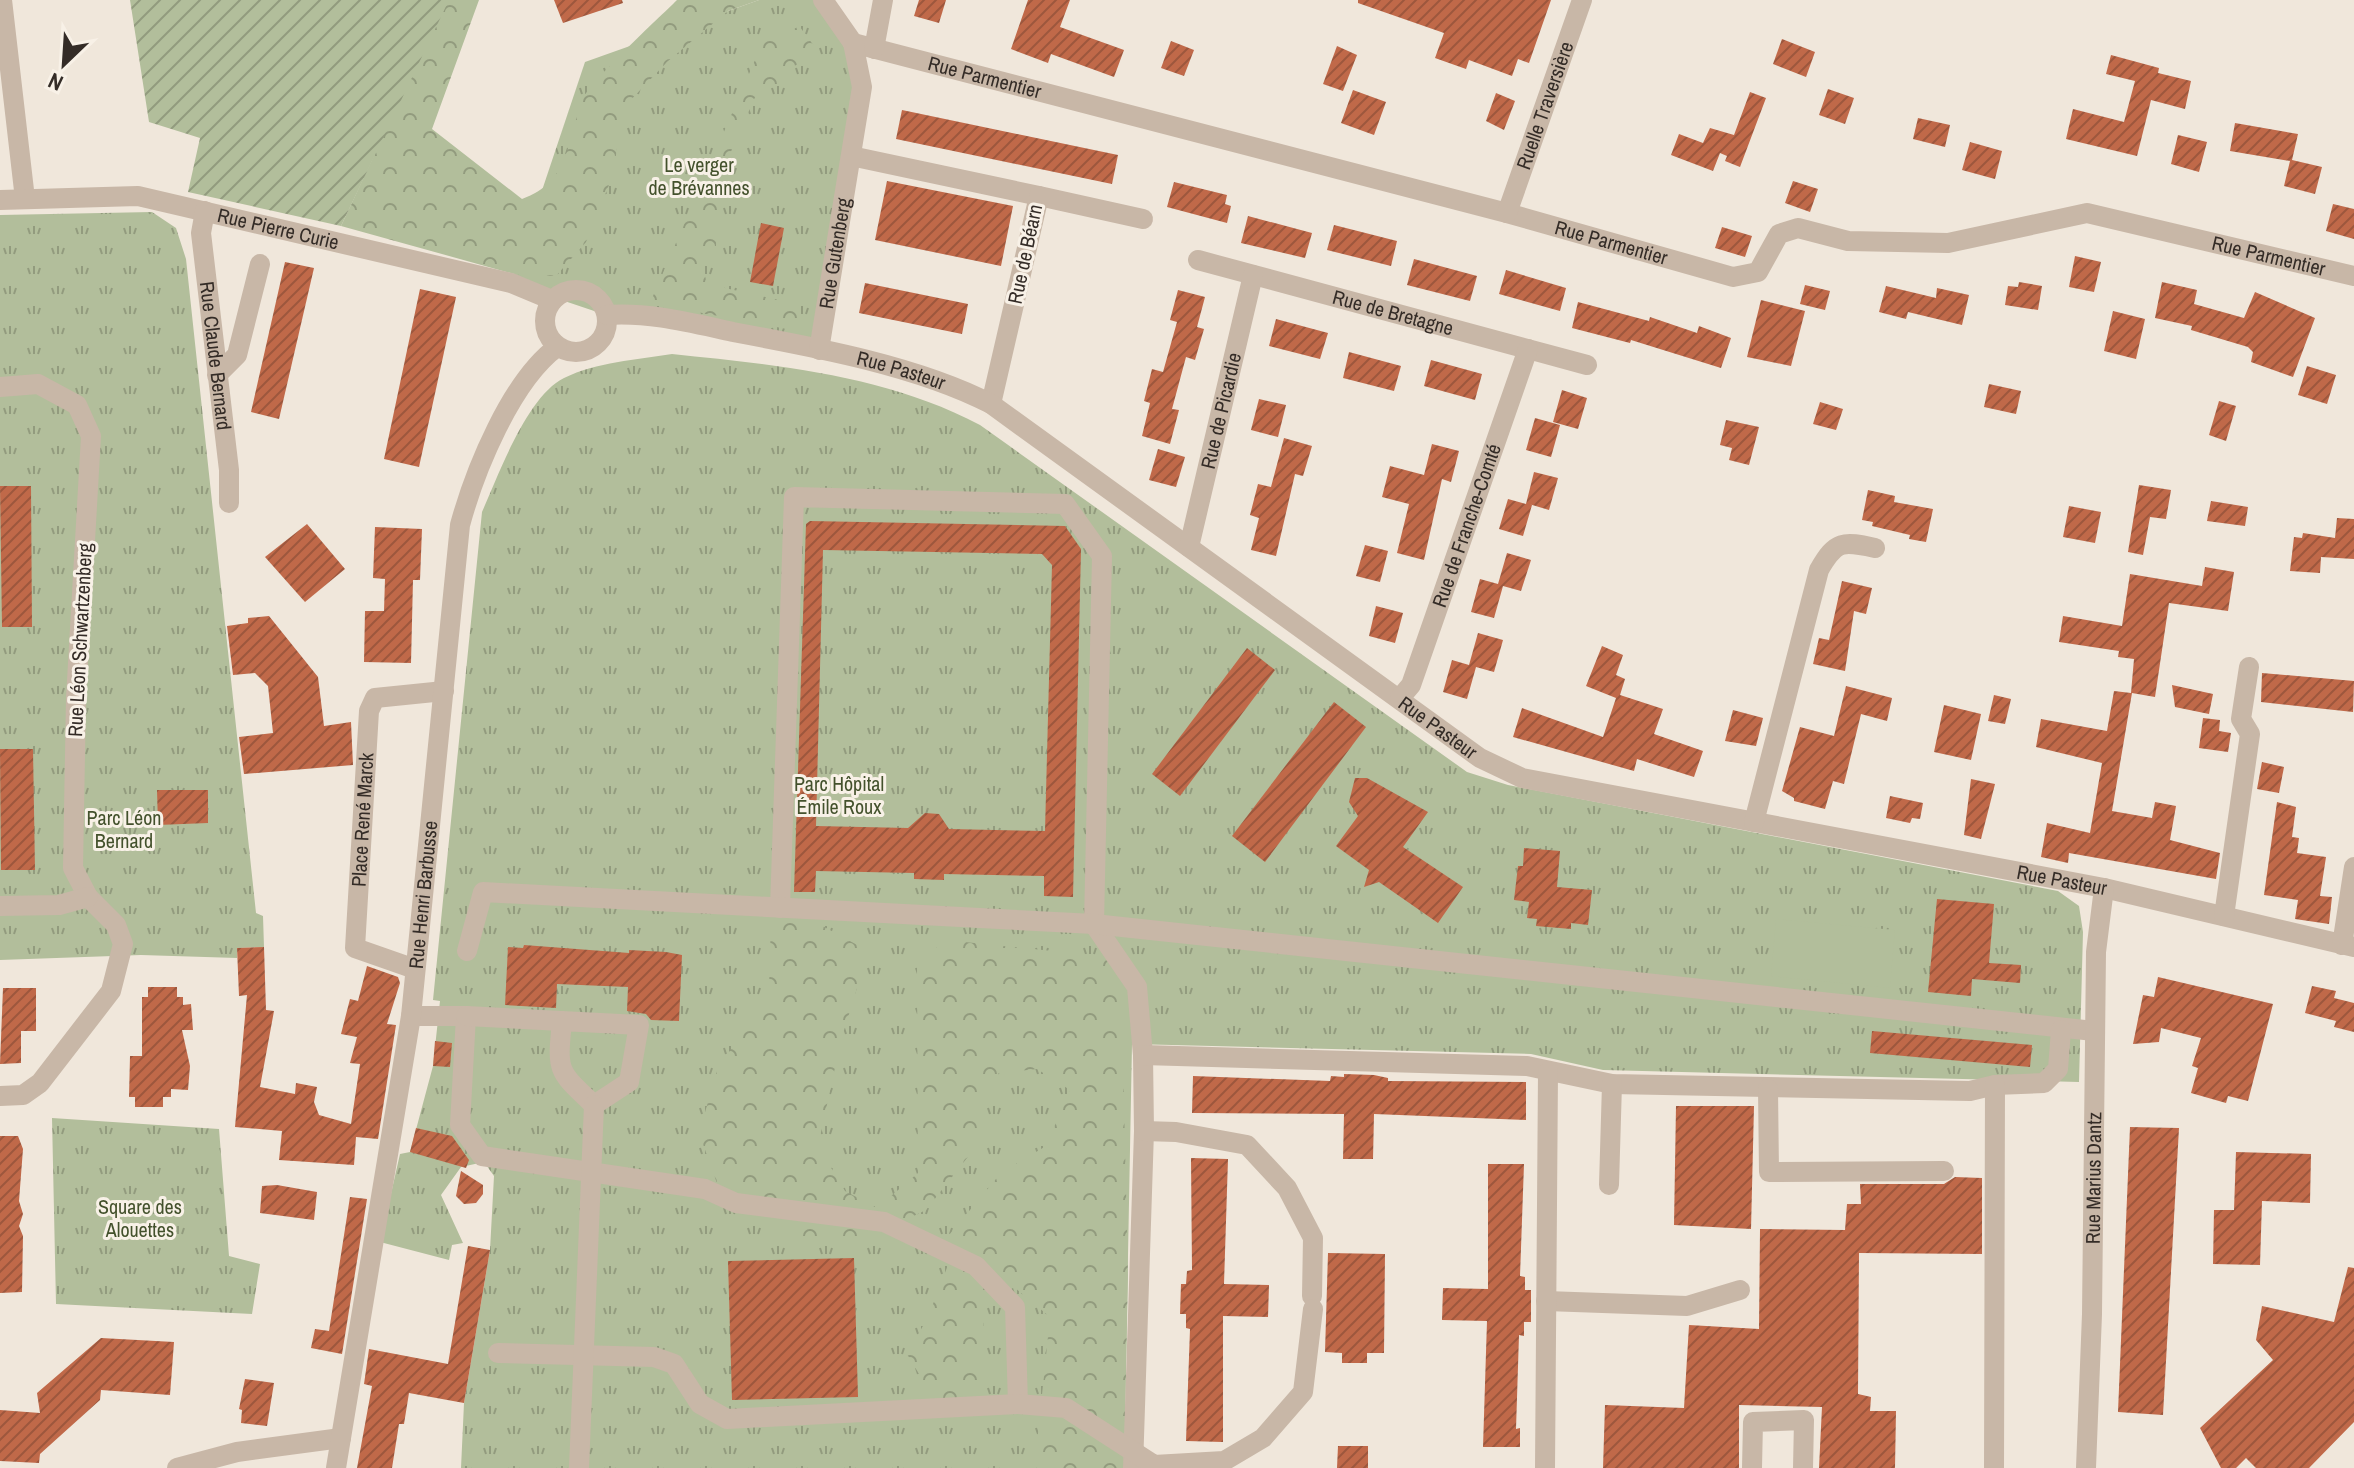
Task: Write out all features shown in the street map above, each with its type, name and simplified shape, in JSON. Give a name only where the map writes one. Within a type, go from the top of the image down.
[{"type":"street","points":[[2,0],[25,199]]},
{"type":"street","points":[[823,0],[853,43]]},
{"type":"street","points":[[874,49],[883,0]]},
{"type":"street","name":"Ruelle Traversière","points":[[1507,213],[1582,0]]},
{"type":"street","name":"Rue Parmentier","points":[[853,43],[1507,213],[1733,277],[1758,272],[1779,234],[1798,228],[1848,241],[1948,243],[2087,213],[2354,276]]},
{"type":"street","name":"Rue Gutenberg","points":[[819,350],[862,87],[853,43]]},
{"type":"street","name":"Rue de Béarn","points":[[851,156],[1039,196],[991,404]]},
{"type":"street","name":"Rue Pierre Curie","points":[[0,200],[138,196],[511,283],[552,300]]},
{"type":"street","points":[[1039,196],[1143,219]]},
{"type":"street","name":"Rue Claude Bernard","points":[[205,211],[201,233],[229,503]]},
{"type":"street","name":"Rue de Bretagne","points":[[1198,260],[1587,365]]},
{"type":"street","points":[[217,375],[237,355],[260,264]]},
{"type":"street","name":"Rue de Picardie","points":[[1189,547],[1253,275]]},
{"type":"street","points":[[569,291],[589,292],[597,298],[607,315],[604,336],[588,350],[567,352],[557,347],[545,330],[546,309],[552,300],[569,291]]},
{"type":"street","name":"Rue Pasteur","points":[[607,315],[648,314],[819,350],[928,377],[991,404],[1480,758],[1522,778],[2104,888],[2348,946]]},
{"type":"street","name":"Rue Henri Barbusse","points":[[336,1468],[411,1016],[460,525],[472,481],[537,362],[557,347]]},
{"type":"street","name":"Rue de Franche-Comté","points":[[1400,698],[1411,685],[1528,349]]},
{"type":"street","name":"Rue Léon Schwartzenberg","points":[[0,387],[38,384],[77,405],[91,436],[72,830],[73,868],[88,897],[116,925],[123,944],[111,991],[40,1083],[23,1095],[0,1096]]},
{"type":"street","points":[[780,908],[794,497],[1065,504],[1102,556],[1094,924],[1137,987],[1143,1055],[1144,1131],[1133,1461]]},
{"type":"street","points":[[1754,822],[1819,570],[1839,544],[1848,542],[1875,548]]},
{"type":"street","points":[[2224,916],[2250,734],[2241,719],[2249,667]]},
{"type":"street","name":"Place René Marck","points":[[415,969],[355,948],[369,711],[375,698],[444,691]]},
{"type":"street","points":[[2348,946],[2354,867]]},
{"type":"street","name":"Rue Marius Dantz","points":[[2086,1468],[2092,1314],[2096,952],[2104,888]]},
{"type":"street","points":[[467,951],[483,892],[1094,924],[2061,1030],[2094,1031]]},
{"type":"street","points":[[0,906],[59,905],[88,897]]},
{"type":"street","points":[[411,1016],[639,1025],[629,1082],[594,1105]]},
{"type":"street","points":[[466,1016],[460,1125],[482,1156],[705,1189],[736,1203],[884,1222],[976,1266],[1015,1307],[1018,1404]]},
{"type":"street","points":[[562,1021],[559,1059],[562,1074],[594,1105],[579,1468]]},
{"type":"street","points":[[1143,1055],[1527,1066],[1612,1084],[1970,1091],[1995,1085],[2044,1083],[2058,1069],[2061,1030]]},
{"type":"street","points":[[1545,1468],[1548,1072]]},
{"type":"street","points":[[1609,1185],[1612,1084]]},
{"type":"street","points":[[1994,1468],[1995,1085]]},
{"type":"street","points":[[1768,1089],[1769,1172],[1944,1171]]},
{"type":"street","points":[[498,1353],[654,1357],[674,1364],[700,1404],[727,1419],[1018,1404],[1066,1408],[1133,1461],[1154,1465],[1224,1461],[1263,1438],[1303,1392],[1312,1302],[1313,1238],[1287,1188],[1247,1145],[1176,1132],[1144,1131]]},
{"type":"street","points":[[1546,1301],[1687,1306],[1740,1290]]},
{"type":"street","points":[[1752,1468],[1753,1422],[1804,1420],[1803,1468]]},
{"type":"street","points":[[177,1468],[237,1452],[341,1438]]},
{"type":"green space","points":[[130,0],[449,0],[341,226],[188,192],[200,138],[149,122]]},
{"type":"green space","points":[[447,0],[479,0],[432,129],[522,199],[538,192],[558,171],[588,90],[677,0],[759,0],[728,11],[668,61],[623,108],[613,175],[586,242],[556,276],[514,274],[341,226]]},
{"type":"green space","name":"Le verger de Brévannes","points":[[759,0],[823,0],[862,87],[819,350],[606,315],[511,283],[585,62]]},
{"type":"green space","points":[[800,27],[814,46],[815,58],[791,67],[784,82],[756,95],[718,181],[716,246],[703,268],[707,284],[801,305],[797,331],[650,303],[765,37]]},
{"type":"green space","name":"Parc Léon Bernard","points":[[152,212],[176,228],[186,259],[256,913],[263,916],[264,947],[237,948],[237,958],[141,955],[0,960],[0,215]]},
{"type":"green space","name":"Parc Hôpital Émile Roux","points":[[672,354],[791,368],[868,383],[907,394],[980,425],[1467,772],[1508,785],[2058,891],[2079,906],[2083,932],[2079,1082],[1603,1070],[1531,1054],[1132,1044],[1124,1468],[461,1468],[464,1403],[490,1250],[494,1176],[484,1162],[461,1167],[441,1195],[463,1243],[452,1245],[449,1260],[380,1242],[400,1154],[410,1152],[433,1066],[440,1001],[433,1000],[482,512],[515,438],[538,401],[551,387],[590,368]]},
{"type":"green space","points":[[808,918],[859,946],[862,972],[841,1040],[818,1146],[845,1191],[877,1208],[918,1173],[917,966],[945,940],[1102,956],[1121,975],[1128,1275],[1124,1468],[1038,1468],[1037,1443],[1050,1317],[1014,1287],[985,1310],[974,1412],[965,1434],[945,1417],[907,1354],[928,1317],[948,1265],[949,1235],[1001,1173],[1046,1146],[1070,1090],[1037,1069],[999,1073],[975,1098],[978,1144],[926,1210],[866,1239],[794,1237],[718,1186],[699,1133],[717,1071],[769,989],[771,923]]},
{"type":"green space","points":[[1776,919],[1895,930],[1890,988],[1771,976]]},
{"type":"green space","name":"Square des Alouettes","points":[[52,1118],[219,1129],[229,1256],[260,1264],[252,1314],[56,1304]]},
{"type":"building","points":[[554,0],[622,0],[623,3],[563,23]]},
{"type":"building","points":[[919,0],[946,0],[939,23],[914,16]]},
{"type":"building","points":[[1028,0],[1070,0],[1060,27],[1124,50],[1114,77],[1051,54],[1048,63],[1011,49]]},
{"type":"building","points":[[1358,0],[1551,0],[1529,63],[1518,59],[1512,76],[1469,60],[1466,69],[1435,58],[1444,33],[1358,3]]},
{"type":"building","points":[[1782,39],[1815,52],[1806,77],[1773,64]]},
{"type":"building","points":[[1171,41],[1194,50],[1184,76],[1161,68]]},
{"type":"building","points":[[1337,46],[1357,55],[1343,91],[1323,84]]},
{"type":"building","points":[[2111,55],[2159,68],[2158,73],[2191,81],[2185,109],[2151,100],[2137,156],[2066,139],[2073,109],[2124,122],[2135,81],[2106,74]]},
{"type":"building","points":[[1828,89],[1854,98],[1845,124],[1819,115]]},
{"type":"building","points":[[1353,90],[1386,102],[1374,135],[1341,123]]},
{"type":"building","points":[[1750,92],[1766,98],[1740,167],[1725,161],[1727,156],[1720,153],[1713,171],[1671,155],[1679,134],[1703,143],[1710,128],[1734,135]]},
{"type":"building","points":[[1496,93],[1515,101],[1504,130],[1486,121]]},
{"type":"building","points":[[902,110],[1118,155],[1112,184],[896,139]]},
{"type":"building","points":[[1918,118],[1950,125],[1945,147],[1913,139]]},
{"type":"building","points":[[2235,123],[2298,134],[2292,160],[2322,167],[2315,194],[2284,186],[2290,161],[2230,151]]},
{"type":"building","points":[[2178,135],[2207,142],[2199,172],[2171,164]]},
{"type":"building","points":[[1970,142],[2002,151],[1995,179],[1962,170]]},
{"type":"building","points":[[887,181],[1013,206],[1001,266],[875,240]]},
{"type":"building","points":[[1793,181],[1818,189],[1810,212],[1785,203]]},
{"type":"building","points":[[1174,182],[1227,195],[1225,204],[1231,206],[1227,223],[1167,207]]},
{"type":"building","points":[[2333,204],[2354,209],[2354,239],[2326,231]]},
{"type":"building","points":[[1248,216],[1312,233],[1305,258],[1241,243]]},
{"type":"building","points":[[761,223],[784,228],[773,286],[750,282]]},
{"type":"building","points":[[1334,225],[1397,241],[1391,266],[1327,250]]},
{"type":"building","points":[[1722,227],[1752,236],[1745,257],[1715,248]]},
{"type":"building","points":[[2075,256],[2101,262],[2094,292],[2069,287]]},
{"type":"building","points":[[1414,259],[1477,276],[1470,301],[1407,285]]},
{"type":"building","points":[[285,262],[314,268],[279,419],[251,412]]},
{"type":"building","points":[[1506,270],[1566,288],[1560,311],[1499,294]]},
{"type":"building","points":[[2019,282],[2042,286],[2038,310],[2005,305],[2008,286],[2018,287]]},
{"type":"building","points":[[2162,282],[2197,290],[2194,304],[2244,318],[2255,292],[2315,318],[2293,377],[2251,362],[2253,352],[2248,347],[2191,330],[2192,326],[2155,318]]},
{"type":"building","points":[[865,283],[968,304],[962,334],[859,313]]},
{"type":"building","points":[[1805,285],[1830,291],[1825,310],[1800,304]]},
{"type":"building","points":[[1886,286],[1936,298],[1937,288],[1969,295],[1962,325],[1908,312],[1906,319],[1879,312]]},
{"type":"building","points":[[420,289],[456,297],[419,467],[384,459]]},
{"type":"building","points":[[1178,290],[1205,297],[1197,327],[1204,329],[1195,360],[1186,357],[1172,409],[1179,410],[1170,444],[1142,436],[1150,403],[1144,401],[1152,369],[1163,372],[1177,322],[1170,320]]},
{"type":"building","points":[[1761,300],[1805,311],[1791,366],[1747,357]]},
{"type":"building","points":[[1578,302],[1649,321],[1650,317],[1697,333],[1699,326],[1731,338],[1721,368],[1631,340],[1630,343],[1572,328]]},
{"type":"building","points":[[2113,311],[2145,319],[2136,359],[2104,351]]},
{"type":"building","points":[[1276,319],[1328,333],[1320,359],[1269,346]]},
{"type":"building","points":[[1349,352],[1401,366],[1394,391],[1343,378]]},
{"type":"building","points":[[1431,360],[1482,374],[1475,400],[1424,386]]},
{"type":"building","points":[[2307,366],[2336,375],[2327,404],[2298,395]]},
{"type":"building","points":[[1989,384],[2021,391],[2016,414],[1984,407]]},
{"type":"building","points":[[1562,390],[1587,398],[1578,429],[1553,422]]},
{"type":"building","points":[[1259,399],[1286,405],[1278,437],[1251,430]]},
{"type":"building","points":[[2219,401],[2236,406],[2226,441],[2209,435]]},
{"type":"building","points":[[1820,402],[1843,409],[1836,430],[1813,424]]},
{"type":"building","points":[[1535,418],[1560,425],[1551,457],[1526,450]]},
{"type":"building","points":[[1726,420],[1759,427],[1749,465],[1729,460],[1732,448],[1720,445]]},
{"type":"building","points":[[1284,438],[1312,446],[1303,476],[1295,474],[1276,556],[1251,550],[1259,518],[1250,515],[1258,484],[1271,487]]},
{"type":"building","points":[[1432,444],[1459,451],[1451,482],[1442,479],[1424,560],[1397,553],[1409,504],[1382,497],[1390,466],[1424,475]]},
{"type":"building","points":[[1158,449],[1185,457],[1176,487],[1149,480]]},
{"type":"building","points":[[1534,472],[1558,478],[1549,510],[1529,504],[1532,505],[1523,536],[1499,529],[1508,499],[1526,504]]},
{"type":"building","points":[[2139,485],[2171,490],[2166,519],[2150,517],[2143,555],[2128,552]]},
{"type":"building","points":[[0,486],[31,486],[32,627],[2,627]]},
{"type":"building","points":[[1868,490],[1895,496],[1894,502],[1933,509],[1926,542],[1909,539],[1910,535],[1872,526],[1873,522],[1862,520]]},
{"type":"building","points":[[2211,501],[2248,507],[2245,526],[2207,521]]},
{"type":"building","points":[[2069,506],[2101,512],[2095,543],[2063,537]]},
{"type":"building","points":[[2337,518],[2354,519],[2354,559],[2321,557],[2320,573],[2290,571],[2294,537],[2302,538],[2303,533],[2335,538]]},
{"type":"building","points":[[810,521],[1065,526],[1081,549],[1073,897],[1044,896],[1044,876],[944,874],[944,880],[914,879],[914,873],[816,871],[815,892],[794,892],[806,524]],"holes":[[[823,550],[1042,554],[1052,565],[1045,831],[949,829],[939,814],[925,813],[908,828],[816,826]]]},
{"type":"building","points":[[307,524],[345,569],[305,602],[265,557]]},
{"type":"building","points":[[375,527],[422,529],[420,580],[413,580],[411,663],[364,662],[365,611],[384,611],[385,579],[373,578]]},
{"type":"building","points":[[1365,545],[1388,551],[1380,582],[1356,576]]},
{"type":"building","points":[[1507,553],[1531,560],[1521,591],[1503,586],[1494,618],[1471,612],[1480,579],[1498,584]]},
{"type":"building","points":[[2205,567],[2234,572],[2228,611],[2169,603],[2155,697],[2132,693],[2112,811],[2152,818],[2155,802],[2176,806],[2170,840],[2220,853],[2216,879],[2069,853],[2068,863],[2041,857],[2047,823],[2090,833],[2102,763],[2036,747],[2041,719],[2107,731],[2114,691],[2131,693],[2134,659],[2118,657],[2119,651],[2059,642],[2063,616],[2122,626],[2130,574],[2202,586]]},
{"type":"building","points":[[1842,581],[1872,588],[1866,614],[1854,611],[1845,671],[1813,664],[1819,638],[1829,640]]},
{"type":"building","points":[[1376,606],[1403,613],[1395,643],[1369,636]]},
{"type":"building","points":[[269,616],[318,677],[324,726],[351,722],[353,765],[244,774],[239,737],[273,733],[268,686],[255,673],[233,675],[227,626],[248,623],[248,618]]},
{"type":"building","points":[[1478,633],[1503,640],[1494,672],[1476,667],[1467,699],[1443,692],[1452,660],[1469,665]]},
{"type":"building","points":[[1602,646],[1623,655],[1616,675],[1625,679],[1620,695],[1663,709],[1654,734],[1703,751],[1694,777],[1637,759],[1634,771],[1513,737],[1522,708],[1603,737],[1616,698],[1586,686]]},
{"type":"building","points":[[1247,648],[1275,670],[1180,796],[1152,774]]},
{"type":"building","points":[[2262,673],[2354,681],[2353,712],[2261,702]]},
{"type":"building","points":[[2172,685],[2213,694],[2209,714],[2175,707]]},
{"type":"building","points":[[1846,686],[1892,698],[1887,721],[1861,714],[1844,784],[1833,781],[1825,809],[1794,801],[1782,791],[1800,727],[1834,736]]},
{"type":"building","points":[[1994,695],[2011,699],[2005,724],[1988,721]]},
{"type":"building","points":[[1334,702],[1366,727],[1265,862],[1232,836]]},
{"type":"building","points":[[1944,705],[1981,714],[1971,760],[1934,752]]},
{"type":"building","points":[[1733,710],[1763,718],[1756,746],[1725,741]]},
{"type":"building","points":[[2203,718],[2220,720],[2219,731],[2231,733],[2228,752],[2199,748]]},
{"type":"building","points":[[0,749],[33,749],[35,870],[1,870]]},
{"type":"building","points":[[2262,762],[2284,767],[2279,793],[2257,789]]},
{"type":"building","points":[[1355,778],[1367,778],[1428,812],[1403,847],[1463,887],[1438,923],[1379,882],[1364,887],[1369,870],[1336,846],[1358,816],[1349,802]]},
{"type":"building","points":[[1971,779],[1995,784],[1981,839],[1964,835]]},
{"type":"building","points":[[157,790],[208,790],[208,823],[158,825]]},
{"type":"building","points":[[1890,796],[1923,803],[1920,819],[1912,818],[1910,823],[1886,818]]},
{"type":"building","points":[[2277,802],[2296,807],[2292,837],[2299,838],[2297,853],[2326,857],[2320,896],[2332,897],[2329,924],[2295,919],[2298,900],[2264,895]]},
{"type":"building","points":[[1524,848],[1560,851],[1557,887],[1592,890],[1588,925],[1571,923],[1571,929],[1536,926],[1537,919],[1527,918],[1529,902],[1514,900],[1518,866],[1523,866]]},
{"type":"building","points":[[1937,899],[1994,904],[1989,963],[2021,965],[2020,983],[1972,979],[1971,996],[1928,992]]},
{"type":"building","points":[[524,945],[682,955],[679,1021],[651,1020],[646,1014],[627,1011],[628,987],[557,984],[556,1008],[505,1005],[508,947],[523,948]]},
{"type":"building","points":[[264,947],[266,1010],[274,1011],[260,1087],[295,1094],[296,1083],[317,1087],[314,1102],[319,1115],[351,1124],[360,1064],[350,1063],[357,1037],[341,1034],[350,999],[358,1001],[367,966],[398,977],[400,983],[387,1024],[396,1025],[378,1139],[356,1137],[354,1165],[279,1160],[282,1131],[235,1127],[247,995],[239,996],[237,948]]},
{"type":"building","points":[[2158,977],[2273,1004],[2248,1101],[2228,1096],[2226,1103],[2191,1093],[2198,1068],[2192,1066],[2201,1038],[2161,1028],[2159,1042],[2133,1044],[2143,995],[2154,997]]},
{"type":"building","points":[[2312,986],[2336,991],[2334,998],[2354,1003],[2354,1032],[2334,1027],[2336,1021],[2305,1013]]},
{"type":"building","points":[[148,987],[177,987],[177,997],[183,997],[183,1005],[191,1004],[193,1030],[182,1030],[190,1066],[188,1090],[171,1089],[171,1097],[163,1097],[163,1107],[135,1107],[135,1097],[129,1097],[130,1056],[142,1056],[142,997],[148,997]]},
{"type":"building","points":[[3,988],[36,988],[36,1031],[21,1031],[21,1063],[0,1064]]},
{"type":"building","points":[[1872,1031],[2032,1045],[2030,1067],[1870,1053]]},
{"type":"building","points":[[435,1041],[452,1043],[450,1067],[433,1066]]},
{"type":"building","points":[[1344,1074],[1374,1075],[1388,1078],[1388,1081],[1526,1082],[1526,1120],[1374,1114],[1373,1159],[1343,1159],[1344,1114],[1192,1113],[1193,1076],[1330,1081],[1331,1076],[1344,1077]]},
{"type":"building","points":[[1676,1106],[1754,1106],[1751,1229],[1674,1225]]},
{"type":"building","points":[[2130,1127],[2179,1128],[2163,1415],[2118,1412]]},
{"type":"building","points":[[416,1128],[452,1136],[469,1160],[466,1168],[410,1152]]},
{"type":"building","points":[[0,1136],[18,1136],[23,1149],[19,1201],[23,1214],[19,1226],[23,1236],[22,1292],[0,1293]]},
{"type":"building","points":[[2236,1152],[2311,1154],[2310,1203],[2262,1201],[2260,1265],[2213,1264],[2214,1210],[2234,1210]]},
{"type":"building","points":[[1191,1158],[1228,1159],[1224,1284],[1269,1285],[1268,1317],[1223,1316],[1223,1442],[1186,1441],[1190,1329],[1186,1328],[1186,1314],[1180,1314],[1181,1284],[1186,1284],[1187,1271],[1192,1270]]},
{"type":"building","points":[[1488,1164],[1524,1164],[1520,1276],[1525,1277],[1525,1290],[1531,1290],[1531,1322],[1524,1322],[1524,1336],[1519,1335],[1516,1429],[1520,1428],[1520,1447],[1483,1447],[1487,1321],[1442,1320],[1443,1288],[1488,1289]]},
{"type":"building","points":[[461,1171],[483,1185],[483,1194],[476,1203],[464,1204],[456,1196]]},
{"type":"building","points":[[1955,1177],[1982,1178],[1982,1254],[1859,1253],[1858,1394],[1871,1397],[1870,1411],[1896,1411],[1895,1468],[1819,1468],[1822,1407],[1739,1405],[1739,1468],[1603,1468],[1605,1405],[1684,1408],[1689,1325],[1759,1329],[1760,1229],[1845,1230],[1847,1204],[1861,1204],[1860,1184],[1944,1184]]},
{"type":"building","points":[[277,1185],[317,1192],[314,1220],[260,1213],[262,1186]]},
{"type":"building","points":[[350,1197],[367,1199],[342,1354],[311,1348],[315,1329],[329,1331]]},
{"type":"building","points":[[468,1246],[490,1250],[464,1403],[409,1393],[404,1424],[399,1424],[392,1468],[357,1468],[372,1386],[364,1384],[369,1349],[448,1364]]},
{"type":"building","points":[[1328,1253],[1385,1254],[1384,1353],[1367,1353],[1367,1363],[1342,1363],[1342,1353],[1325,1352]]},
{"type":"building","points":[[854,1258],[858,1397],[732,1400],[728,1261]]},
{"type":"building","points":[[2348,1267],[2354,1268],[2354,1422],[2309,1468],[2256,1468],[2246,1458],[2236,1468],[2221,1468],[2200,1428],[2273,1360],[2256,1340],[2262,1306],[2334,1322]]},
{"type":"building","points":[[101,1338],[174,1342],[170,1395],[101,1390],[100,1400],[40,1454],[39,1463],[0,1461],[0,1410],[40,1413],[37,1393]]},
{"type":"building","points":[[245,1379],[274,1383],[267,1426],[241,1423],[242,1410],[239,1409]]},
{"type":"building","points":[[1338,1446],[1368,1446],[1368,1468],[1337,1468]]}]
